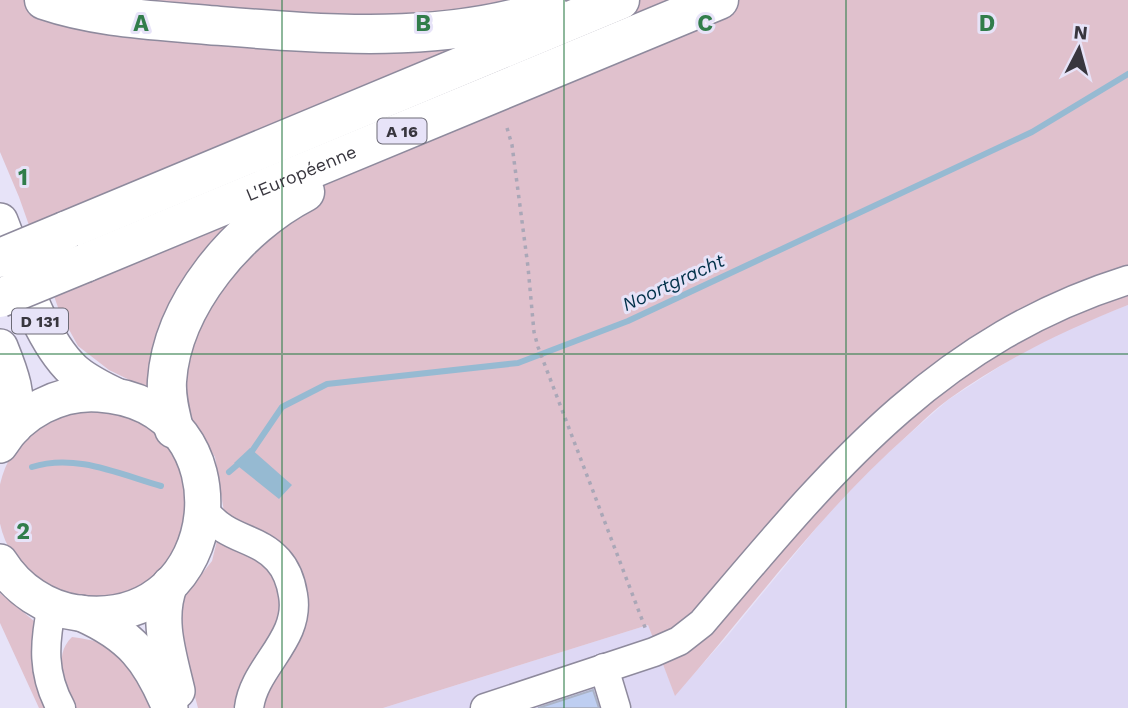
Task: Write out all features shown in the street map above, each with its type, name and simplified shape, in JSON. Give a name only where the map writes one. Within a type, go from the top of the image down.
[{"type":"highway","points":[[44,0],[133,18],[367,34],[429,32],[477,26],[526,16],[576,0]]},
{"type":"highway","name":"L'Européenne","points":[[0,258],[61,226],[270,146],[620,0]]},
{"type":"highway","name":"L'Européenne","points":[[0,298],[719,0]]},
{"type":"highway","points":[[174,429],[169,410],[167,382],[175,345],[200,290],[239,239],[284,203],[415,141],[533,77]]},
{"type":"highway","points":[[0,243],[61,226]]},
{"type":"main road","name":"D 131","points":[[0,221],[36,312],[54,346],[74,372],[114,396]]},
{"type":"main road","name":"D 131","points":[[0,347],[15,388],[17,403],[8,436]]},
{"type":"main road","points":[[8,436],[36,409],[61,398],[94,393],[114,396],[144,406],[160,416],[189,449],[197,466],[204,510],[201,529],[195,547],[170,584],[126,610],[100,614],[67,610]]},
{"type":"main road","points":[[0,562],[24,590],[108,626],[140,651],[158,679],[170,708]]},
{"type":"main road","points":[[170,584],[164,601],[164,628],[180,708]]},
{"type":"street","points":[[485,708],[654,652],[679,641],[702,624],[826,479],[901,407],[927,386],[972,354],[1022,324],[1067,302],[1128,279]]},
{"type":"street","points":[[204,510],[219,527],[268,550],[284,568],[293,590],[295,608],[291,626],[254,690],[249,708]]},
{"type":"street","points":[[195,547],[204,542],[219,540],[254,544]]},
{"type":"street","points":[[61,708],[49,684],[45,642],[67,610]]},
{"type":"street","points":[[604,668],[617,708]]},
{"type":"path","points":[[507,128],[536,340],[654,652]]},
{"type":"shaded area","points":[[0,0],[1128,0],[1128,305],[1058,335],[1014,358],[934,411],[846,495],[675,696],[648,625],[383,708],[246,708],[236,703],[233,708],[198,708],[181,645],[182,599],[212,561],[224,512],[215,457],[181,405],[109,370],[78,346],[60,313],[0,152]]},
{"type":"shaded area","points":[[1128,305],[1128,708],[383,708],[648,625],[675,695],[725,639],[841,498],[948,400],[1016,356],[1075,326]]},
{"type":"shaded area","points":[[93,409],[129,417],[146,425],[160,437],[172,451],[180,468],[188,504],[180,540],[172,557],[160,571],[146,583],[129,591],[93,599],[57,591],[40,583],[26,571],[14,557],[6,540],[-2,504],[6,468],[14,451],[26,437],[40,425],[57,417]]},
{"type":"shaded area","points":[[0,593],[34,621],[37,671],[51,708],[39,708],[0,623]]},
{"type":"shaded area","points":[[72,637],[106,644],[125,657],[150,708],[76,708],[65,681],[62,662],[62,653]]},
{"type":"water","points":[[250,448],[292,485],[279,499],[234,463]]},
{"type":"building","points":[[593,690],[599,708],[538,708]]},
{"type":"waterway","name":"Noortgracht","points":[[229,472],[250,454],[282,407],[327,384],[518,363],[628,321],[1032,132],[1128,74]]},
{"type":"waterway","name":"Noortgracht","points":[[32,467],[64,462],[81,464],[161,486]]}]
